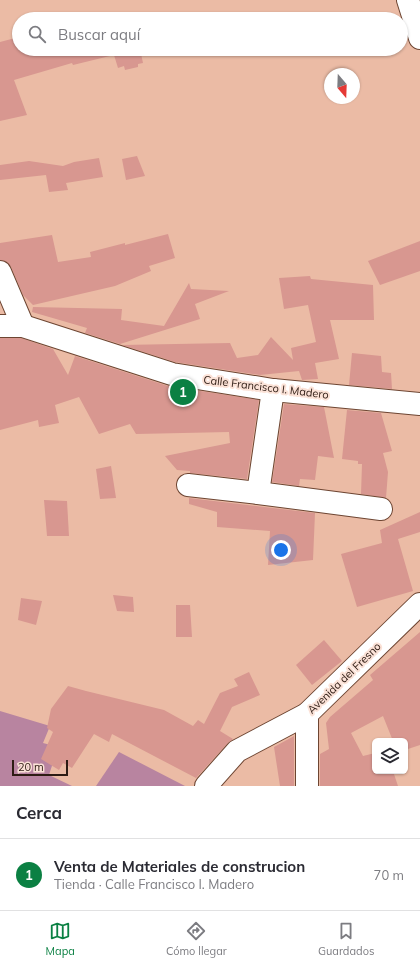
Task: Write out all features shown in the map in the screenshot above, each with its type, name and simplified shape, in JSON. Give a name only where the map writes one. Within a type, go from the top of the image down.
[{"type":"street","points":[[408,0],[420,38]]},
{"type":"street","points":[[0,272],[23,326]]},
{"type":"street","name":"Calle Francisco I. Madero","points":[[0,326],[23,326],[172,374],[273,390],[420,404]]},
{"type":"street","points":[[258,493],[273,390]]},
{"type":"street","points":[[188,485],[381,509]]},
{"type":"street","name":"Avenida del Fresno","points":[[206,786],[237,750],[307,714],[420,604]]},
{"type":"street","points":[[307,714],[308,786]]},
{"type":"shaded area","points":[[0,711],[50,726],[43,743],[58,747],[49,775],[72,786],[0,786]]},
{"type":"shaded area","points":[[119,752],[185,786],[96,786]]},
{"type":"building","points":[[12,39],[12,56],[110,56],[73,65],[72,63],[14,80],[27,115],[0,121],[0,42]]},
{"type":"building","points":[[114,56],[142,56],[143,63],[138,64],[138,67],[125,70],[124,66],[118,68]]},
{"type":"building","points":[[137,156],[145,176],[126,180],[122,159]]},
{"type":"building","points":[[99,158],[103,177],[66,183],[68,190],[49,192],[46,175],[0,180],[0,165],[29,161],[63,166],[74,162]]},
{"type":"building","points":[[168,234],[175,258],[149,266],[151,271],[115,286],[33,305],[23,295],[11,267],[7,262],[0,260],[0,243],[52,235],[58,262],[91,257],[90,252]]},
{"type":"building","points":[[420,241],[420,271],[380,285],[368,261]]},
{"type":"building","points":[[310,276],[311,279],[373,285],[374,320],[330,320],[339,359],[315,363],[318,379],[302,380],[299,371],[260,375],[175,362],[122,345],[230,343],[237,358],[258,355],[271,337],[293,360],[291,348],[316,342],[308,305],[284,309],[279,278]]},
{"type":"building","points":[[189,283],[191,289],[229,291],[195,304],[200,319],[120,344],[85,333],[87,328],[32,312],[33,307],[122,309],[121,320],[164,326]]},
{"type":"building","points":[[0,338],[21,338],[53,349],[68,375],[75,356],[168,386],[259,400],[247,479],[190,473],[190,471],[177,470],[165,456],[230,443],[229,432],[136,434],[130,424],[99,434],[79,397],[55,405],[59,423],[39,427],[38,420],[0,430]]},
{"type":"building","points":[[352,353],[381,356],[382,372],[391,373],[392,389],[349,385]]},
{"type":"building","points":[[284,404],[324,407],[334,458],[318,456],[315,480],[300,479],[299,486],[272,482]]},
{"type":"building","points":[[347,410],[381,413],[392,451],[383,453],[388,472],[386,498],[361,494],[362,464],[358,464],[358,461],[342,459]]},
{"type":"building","points":[[111,466],[116,498],[100,499],[96,469]]},
{"type":"building","points":[[189,498],[315,513],[313,560],[268,565],[270,531],[217,527],[217,512],[189,504]]},
{"type":"building","points":[[44,500],[67,501],[69,536],[47,536]]},
{"type":"building","points":[[420,512],[420,532],[398,539],[413,591],[357,607],[341,554],[382,543],[380,530]]},
{"type":"building","points":[[113,595],[133,597],[134,612],[117,611]]},
{"type":"building","points":[[21,598],[42,601],[36,625],[18,620]]},
{"type":"building","points":[[176,605],[190,605],[192,637],[176,637]]},
{"type":"building","points":[[420,632],[420,745],[408,749],[408,738],[392,738],[383,716],[351,733],[363,756],[372,754],[372,774],[394,774],[398,786],[320,786],[320,754],[329,749],[326,723],[330,717],[373,680],[370,675]]},
{"type":"building","points":[[324,640],[342,661],[312,685],[296,665]]},
{"type":"building","points":[[249,672],[260,695],[232,707],[220,731],[233,739],[196,778],[112,734],[109,742],[94,734],[72,768],[63,763],[59,770],[41,759],[53,732],[47,728],[51,709],[68,686],[164,710],[193,726],[198,720],[204,724],[220,693],[238,686],[234,679]]},
{"type":"building","points":[[294,736],[294,786],[280,786],[274,747]]},
{"type":"place","name":"Venta de Materiales de construcion","points":[[183,392]]}]
